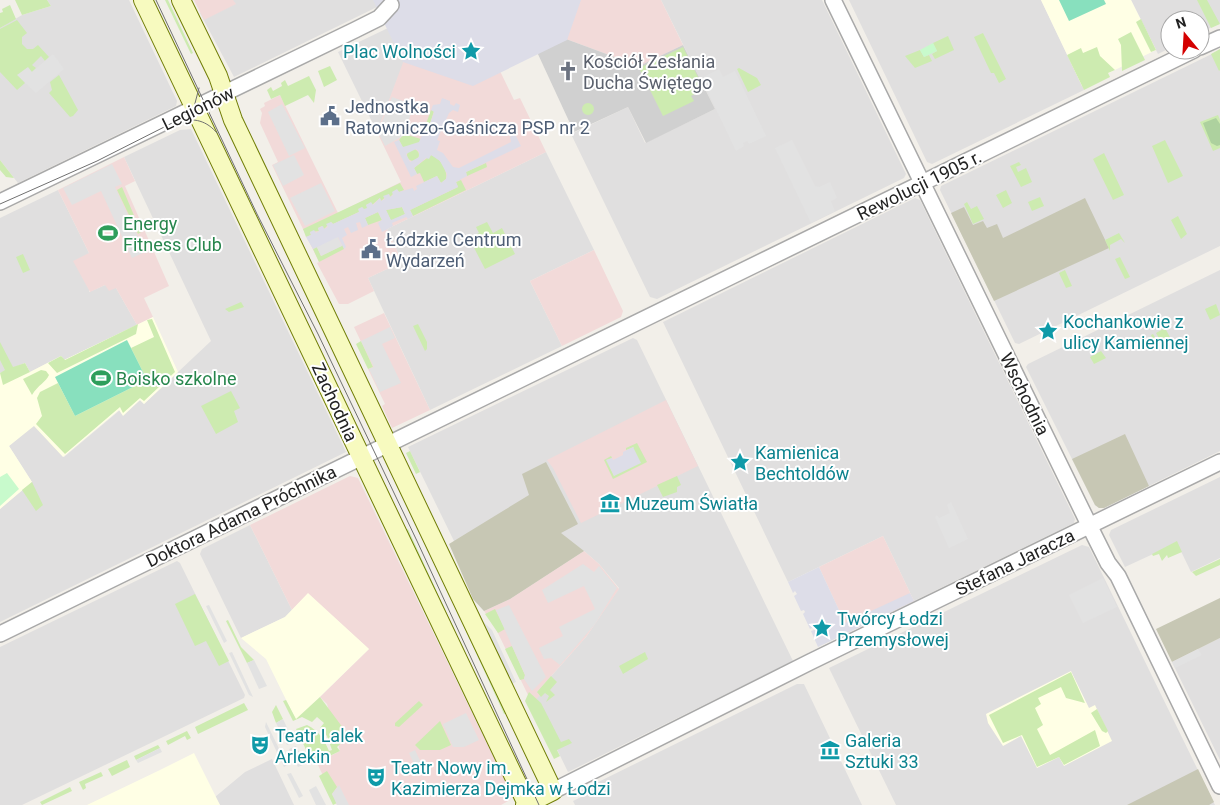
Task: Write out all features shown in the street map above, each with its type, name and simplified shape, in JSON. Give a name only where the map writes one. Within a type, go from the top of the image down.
[{"type":"main road","name":"Zachodnia","points":[[143,0],[526,805]]},
{"type":"main road","name":"Zachodnia","points":[[181,0],[218,76],[233,120],[553,791]]},
{"type":"main road","points":[[526,805],[553,791]]},
{"type":"street","name":"Wschodnia","points":[[833,0],[1108,563],[1118,576],[1220,786]]},
{"type":"street","name":"Legionów","points":[[0,202],[224,95],[375,20],[392,5]]},
{"type":"street","name":"Rewolucji 1905 r.","points":[[644,320],[1174,60]]},
{"type":"street","name":"Doktora Adama Próchnika","points":[[0,634],[644,320]]},
{"type":"street","name":"Stefana Jaracza","points":[[553,791],[810,662],[1220,462]]},
{"type":"shaded area","points":[[47,0],[129,0],[177,101],[176,106],[18,183],[0,160],[0,28],[22,15],[51,6]]},
{"type":"shaded area","points":[[194,0],[233,0],[236,4],[204,20]]},
{"type":"shaded area","points":[[227,0],[374,0],[377,7],[234,77],[200,13]]},
{"type":"shaded area","name":"Plac Wolności","points":[[373,0],[581,0],[567,40],[473,86],[403,62]]},
{"type":"shaded area","points":[[580,0],[661,0],[683,45],[639,66],[566,39]]},
{"type":"shaded area","points":[[661,0],[822,0],[906,174],[904,178],[657,299],[650,297],[571,134],[628,107],[645,143],[715,109]]},
{"type":"shaded area","points":[[849,0],[1041,0],[1084,90],[932,164],[927,162]]},
{"type":"shaded area","points":[[1041,0],[1131,0],[1156,50],[1082,86]]},
{"type":"shaded area","points":[[1131,0],[1220,0],[1220,23],[1210,28],[1210,10],[1160,10],[1160,53],[1158,54]]},
{"type":"shaded area","points":[[388,28],[405,60],[377,132],[338,52]]},
{"type":"shaded area","points":[[566,39],[639,66],[683,45],[715,109],[646,143],[628,107],[574,132],[537,52]]},
{"type":"shaded area","points":[[1220,50],[1220,246],[1019,344],[1015,343],[940,190],[941,186],[1199,60],[1210,60],[1210,55]]},
{"type":"shaded area","points":[[53,54],[64,69],[36,93],[17,75],[28,67],[32,72]]},
{"type":"shaded area","points":[[404,60],[500,71],[514,100],[520,98],[546,152],[387,229],[402,262],[368,278],[374,291],[348,304],[339,304],[317,263],[319,262],[272,165],[278,162],[260,123],[262,113],[260,109],[265,106],[264,103],[280,95],[338,213],[401,182],[377,132]]},
{"type":"shaded area","points":[[719,69],[723,77],[735,71],[766,136],[749,144],[747,141],[743,143],[744,146],[736,151],[701,78]]},
{"type":"shaded area","points":[[392,97],[414,105],[403,136],[385,146],[378,132]]},
{"type":"shaded area","points":[[442,98],[450,101],[450,104],[454,106],[456,103],[460,105],[458,112],[453,110],[449,113],[437,140],[440,141],[437,150],[443,153],[453,167],[459,168],[511,142],[510,137],[515,134],[521,146],[466,172],[467,176],[456,182],[458,187],[410,210],[413,216],[392,223],[393,226],[382,232],[378,223],[382,220],[378,212],[365,218],[368,225],[362,228],[360,222],[356,223],[358,230],[351,233],[348,227],[344,229],[347,235],[342,238],[346,247],[344,249],[338,237],[313,249],[306,237],[311,235],[310,232],[314,230],[316,233],[319,231],[318,228],[323,226],[324,229],[328,227],[326,224],[331,222],[333,224],[359,212],[358,209],[362,207],[364,209],[367,208],[366,205],[371,202],[373,205],[380,198],[381,201],[385,199],[383,196],[389,194],[390,197],[393,195],[392,192],[397,189],[399,192],[413,188],[414,191],[417,189],[416,186],[437,176],[441,183],[446,179],[447,174],[440,161],[431,155],[429,159],[426,158],[414,168],[417,174],[411,177],[394,142],[399,140],[403,147],[419,142],[422,135],[426,136],[434,112],[431,110],[433,105],[440,104]],"holes":[[[416,149],[419,152],[419,157],[410,162],[406,154]],[[402,207],[405,214],[391,220],[386,210]]]},
{"type":"shaded area","points":[[282,104],[305,148],[289,156],[268,112]]},
{"type":"shaded area","points":[[191,129],[346,452],[0,622],[0,509],[32,482],[9,446],[34,425],[64,457],[120,410],[123,415],[140,400],[144,404],[211,341],[124,157],[180,130]]},
{"type":"shaded area","points":[[792,140],[815,186],[819,187],[830,182],[837,198],[831,201],[835,211],[811,223],[775,148]]},
{"type":"shaded area","points":[[546,152],[594,250],[530,281],[562,346],[430,410],[368,278],[402,262],[387,229]]},
{"type":"shaded area","points":[[294,155],[304,175],[283,186],[273,165]]},
{"type":"shaded area","points":[[124,157],[135,181],[125,186],[169,286],[144,298],[153,317],[137,325],[116,288],[109,291],[105,285],[90,292],[73,261],[89,253],[58,190]]},
{"type":"shaded area","points":[[112,164],[122,184],[115,187],[145,252],[132,258],[101,191],[72,205],[63,188]]},
{"type":"shaded area","points":[[321,183],[335,211],[305,226],[290,198]]},
{"type":"shaded area","points":[[58,190],[89,253],[89,292],[105,285],[116,288],[137,325],[64,360],[61,356],[30,372],[0,373],[0,218]]},
{"type":"shaded area","points":[[915,198],[920,200],[1075,519],[1074,523],[914,601],[883,536],[788,582],[663,322]]},
{"type":"shaded area","points":[[1085,198],[1109,248],[994,301],[951,213],[964,207],[973,225],[983,221],[987,228],[997,224],[1003,238]]},
{"type":"shaded area","points":[[334,229],[342,246],[321,256],[313,239]]},
{"type":"shaded area","points":[[594,250],[623,311],[621,317],[562,346],[530,281]]},
{"type":"shaded area","points":[[1220,270],[1220,451],[1104,508],[1099,508],[1095,505],[1026,367],[1028,364]]},
{"type":"shaded area","points":[[384,313],[430,410],[392,428],[382,406],[385,404],[368,369],[373,367],[354,327]]},
{"type":"shaded area","points":[[153,317],[178,372],[144,404],[140,400],[123,416],[119,410],[63,457],[34,426],[9,446],[32,482],[0,509],[0,373],[25,363],[30,372],[61,356],[64,360]]},
{"type":"shaded area","points":[[390,327],[395,338],[382,344],[401,383],[380,392],[369,369],[374,367],[361,341]]},
{"type":"shaded area","points":[[633,338],[637,340],[793,661],[568,772],[534,702],[537,692],[586,637],[619,588],[599,564],[584,551],[510,599],[484,611],[473,599],[454,541],[408,447]]},
{"type":"shaded area","points":[[666,400],[698,466],[581,523],[547,460]]},
{"type":"shaded area","points":[[1125,434],[1149,486],[1104,508],[1099,508],[1095,505],[1072,459]]},
{"type":"shaded area","points":[[633,447],[641,463],[614,476],[606,460],[612,458],[613,460]]},
{"type":"shaded area","points":[[546,462],[578,524],[561,533],[584,551],[510,599],[484,611],[473,599],[449,544],[529,495],[522,474]]},
{"type":"shaded area","points":[[350,476],[358,478],[512,795],[510,800],[501,805],[337,805],[317,763],[340,751],[327,704],[320,697],[369,649],[308,594],[292,610],[250,525]]},
{"type":"shaded area","points":[[1220,477],[1220,558],[1191,572],[1177,543],[1125,567],[1109,535],[1111,530]]},
{"type":"shaded area","points":[[951,502],[968,539],[949,548],[935,517],[937,515],[939,518],[950,513],[947,505]]},
{"type":"shaded area","points":[[250,525],[292,610],[285,617],[241,638],[200,554],[202,549]]},
{"type":"shaded area","points":[[883,536],[914,601],[849,632],[819,567]]},
{"type":"shaded area","points":[[1082,545],[1089,547],[1215,805],[896,805],[829,668]]},
{"type":"shaded area","points":[[584,551],[599,564],[619,589],[586,637],[537,692],[540,695],[534,702],[528,695],[494,625],[484,611],[510,599]]},
{"type":"shaded area","points":[[177,561],[180,563],[245,695],[244,698],[22,805],[0,805],[0,647]]},
{"type":"shaded area","points":[[583,564],[594,572],[599,566],[617,588],[595,624],[560,665],[551,658],[544,659],[539,648],[563,636],[559,627],[595,609],[584,586],[548,603],[542,590]]},
{"type":"shaded area","points":[[819,567],[845,623],[910,593],[914,601],[818,647],[811,631],[814,630],[813,627],[810,629],[803,614],[805,612],[804,610],[801,611],[794,596],[797,594],[795,591],[793,593],[788,582]]},
{"type":"shaded area","points":[[1103,578],[1117,607],[1083,623],[1069,595]]},
{"type":"shaded area","points":[[308,593],[369,649],[296,720],[266,659],[241,638],[285,617]]},
{"type":"shaded area","points":[[1220,598],[1220,638],[1172,662],[1156,629]]},
{"type":"shaded area","points":[[209,605],[227,641],[224,643],[206,606]]},
{"type":"shaded area","points":[[509,605],[546,677],[532,691],[524,679],[525,675],[496,610]]},
{"type":"shaded area","points":[[474,613],[492,630],[516,682],[511,684]]},
{"type":"shaded area","points":[[1220,638],[1220,760],[1172,662]]},
{"type":"shaded area","points":[[1198,649],[1202,655],[1175,668],[1172,662]]},
{"type":"shaded area","points":[[232,652],[253,697],[249,695],[229,653]]},
{"type":"shaded area","points":[[254,660],[267,686],[259,689],[247,663]]},
{"type":"shaded area","points":[[1071,671],[1089,708],[1095,705],[1112,741],[1064,766],[1059,757],[1037,768],[1021,736],[1003,746],[988,723],[986,714]]},
{"type":"shaded area","points":[[797,684],[804,684],[862,805],[575,805],[573,801],[583,796],[580,791]]},
{"type":"shaded area","points":[[466,713],[479,740],[464,747],[453,747],[443,724]]},
{"type":"shaded area","points":[[283,719],[294,742],[287,745],[276,723]]},
{"type":"shaded area","points":[[266,722],[287,765],[284,767],[265,727]]},
{"type":"shaded area","points":[[296,746],[305,764],[298,767],[289,749]]},
{"type":"shaded area","points":[[160,748],[162,752],[138,763],[136,760]]},
{"type":"shaded area","points":[[415,750],[424,769],[418,772],[409,753]]},
{"type":"shaded area","points":[[194,753],[220,805],[87,805],[160,770]]},
{"type":"shaded area","points":[[272,759],[294,805],[220,805],[215,797],[245,772]]},
{"type":"shaded area","points":[[1198,769],[1214,802],[1209,805],[1127,805]]},
{"type":"shaded area","points":[[291,773],[303,796],[299,798],[287,774]]},
{"type":"shaded area","points":[[339,785],[349,805],[337,805],[332,794]]},
{"type":"shaded area","points":[[316,786],[326,805],[316,805],[309,790]]},
{"type":"green space","points":[[15,0],[47,0],[51,6],[22,15]]},
{"type":"green space","points":[[165,0],[168,0],[193,53],[191,54]]},
{"type":"green space","points":[[1059,0],[1104,0],[1106,4],[1069,21]]},
{"type":"green space","points":[[1197,0],[1207,0],[1220,24],[1211,28],[1210,10],[1202,10]]},
{"type":"green space","points":[[10,5],[16,19],[0,28],[0,13],[3,12],[2,9]]},
{"type":"green space","points":[[1141,19],[1156,50],[1151,52],[1136,22]]},
{"type":"green space","points":[[17,20],[27,33],[22,37],[22,44],[27,49],[33,49],[38,45],[49,57],[45,61],[41,56],[32,65],[36,68],[32,72],[18,75],[25,83],[17,90],[0,72],[0,29]]},
{"type":"green space","points":[[1131,32],[1145,60],[1122,71],[1121,45],[1118,39]]},
{"type":"green space","points":[[983,33],[1006,79],[999,83],[994,73],[991,73],[974,37]]},
{"type":"green space","points":[[948,36],[954,50],[935,59],[932,54],[937,51],[933,43]]},
{"type":"green space","points":[[933,43],[937,51],[924,57],[920,50]]},
{"type":"green space","points":[[683,47],[704,89],[691,96],[694,101],[663,116],[639,68]]},
{"type":"green space","points":[[1097,47],[1100,56],[1115,70],[1108,73],[1110,77],[1084,90],[1067,55],[1081,48],[1083,53]]},
{"type":"green space","points":[[1220,49],[1220,70],[1219,71],[1211,54]]},
{"type":"green space","points":[[920,50],[924,57],[929,55],[932,61],[915,68],[905,56]]},
{"type":"green space","points":[[330,66],[337,80],[324,87],[318,71]]},
{"type":"green space","points":[[739,68],[757,78],[761,85],[748,92],[737,69]]},
{"type":"green space","points":[[59,75],[78,110],[70,117],[49,93],[52,90],[50,82]]},
{"type":"green space","points":[[309,76],[316,90],[314,103],[308,95],[285,106],[280,95],[271,99],[267,90],[271,87],[273,91],[282,86],[281,83],[285,80],[288,86]]},
{"type":"green space","points":[[586,103],[590,103],[594,109],[590,115],[586,115],[582,111],[582,107]]},
{"type":"green space","points":[[431,110],[434,111],[426,136],[422,135]]},
{"type":"green space","points":[[1218,115],[1220,120],[1220,148],[1213,151],[1200,122]]},
{"type":"green space","points":[[1216,118],[1220,124],[1220,145],[1217,146],[1211,143],[1203,123]]},
{"type":"green space","points":[[404,134],[421,139],[419,143],[403,148],[399,140]]},
{"type":"green space","points":[[1165,140],[1183,176],[1168,183],[1152,146]]},
{"type":"green space","points":[[411,149],[415,149],[419,155],[415,161],[411,161],[407,157],[407,153]]},
{"type":"green space","points":[[1104,153],[1124,195],[1113,200],[1093,159]]},
{"type":"green space","points":[[431,155],[445,168],[446,179],[441,183],[437,176],[424,182],[420,173],[417,174],[414,168]]},
{"type":"green space","points":[[0,160],[14,178],[6,177],[0,170]]},
{"type":"green space","points":[[1019,162],[1021,165],[1016,167],[1018,172],[1026,168],[1032,182],[1021,187],[1010,166]]},
{"type":"green space","points":[[486,163],[487,167],[467,176],[466,172]]},
{"type":"green space","points":[[461,180],[466,190],[413,216],[410,210],[458,187],[456,182]]},
{"type":"green space","points":[[400,183],[404,190],[399,192],[397,190],[390,197],[389,194],[381,201],[380,198],[372,205],[371,203],[366,205],[368,208],[364,210],[362,207],[359,212],[333,224],[331,222],[324,229],[322,226],[318,228],[319,231],[310,232],[311,235],[306,237],[303,229]]},
{"type":"green space","points":[[122,187],[141,232],[138,234],[117,190]]},
{"type":"green space","points":[[1006,190],[1012,203],[1003,208],[996,195]]},
{"type":"green space","points":[[1040,197],[1044,206],[1032,211],[1028,202]]},
{"type":"green space","points":[[967,202],[971,209],[977,206],[984,219],[973,224],[964,204]]},
{"type":"green space","points":[[402,207],[405,214],[391,221],[386,210]]},
{"type":"green space","points":[[378,212],[382,220],[368,225],[365,218]]},
{"type":"green space","points":[[1178,216],[1187,234],[1181,239],[1171,220]]},
{"type":"green space","points":[[487,222],[493,233],[502,228],[515,254],[485,269],[469,238],[479,233],[476,227]]},
{"type":"green space","points":[[1119,233],[1125,243],[1121,239],[1110,245],[1110,251],[1105,240]]},
{"type":"green space","points":[[343,245],[344,249],[319,262],[313,249],[317,247],[321,256]]},
{"type":"green space","points":[[23,254],[30,270],[23,273],[16,257]]},
{"type":"green space","points":[[1120,257],[1130,277],[1125,279],[1115,259]]},
{"type":"green space","points":[[1065,270],[1072,286],[1066,288],[1059,273]]},
{"type":"green space","points":[[241,302],[244,307],[229,312],[225,309]]},
{"type":"green space","points":[[1216,304],[1220,315],[1210,320],[1205,309]]},
{"type":"green space","points":[[152,319],[175,372],[144,401],[140,398],[123,413],[120,407],[65,454],[36,424],[42,416],[37,398],[40,392],[58,383],[75,416],[147,380],[131,348],[154,337],[147,320]]},
{"type":"green space","points":[[138,324],[136,334],[57,373],[48,363],[61,356],[65,360]]},
{"type":"green space","points":[[418,324],[427,342],[427,349],[425,351],[413,326]]},
{"type":"green space","points":[[1165,328],[1171,339],[1156,346],[1151,335],[1153,334],[1158,342],[1160,340],[1156,333]]},
{"type":"green space","name":"Boisko szkolne","points":[[127,340],[147,380],[75,416],[55,377]]},
{"type":"green space","points":[[361,341],[373,367],[368,369],[356,344]]},
{"type":"green space","points":[[0,342],[13,367],[25,363],[30,372],[3,385],[0,373],[5,370],[0,360]]},
{"type":"green space","points":[[1101,351],[1106,358],[1094,364],[1090,357]]},
{"type":"green space","points":[[41,370],[46,371],[49,375],[32,395],[23,379]]},
{"type":"green space","points":[[231,391],[240,408],[234,411],[238,422],[216,434],[201,406]]},
{"type":"green space","points":[[637,443],[647,462],[613,479],[604,460],[611,456],[612,458],[607,460],[614,476],[634,447],[626,450],[626,448]]},
{"type":"green space","points":[[410,451],[420,472],[416,474],[406,453]]},
{"type":"green space","points":[[7,473],[19,489],[0,506],[0,477]]},
{"type":"green space","points":[[677,476],[681,485],[677,487],[677,492],[663,497],[657,485]]},
{"type":"green space","points":[[32,482],[43,505],[36,511],[22,490]]},
{"type":"green space","points":[[408,529],[487,701],[404,531]]},
{"type":"green space","points":[[1177,541],[1182,552],[1168,558],[1167,555],[1162,561],[1159,554],[1153,556],[1152,554]]},
{"type":"green space","points":[[429,551],[508,713],[504,714]]},
{"type":"green space","points":[[1220,559],[1220,565],[1196,576],[1192,572]]},
{"type":"green space","points":[[195,594],[229,661],[219,666],[206,641],[195,646],[175,604]]},
{"type":"green space","points":[[495,609],[505,629],[498,633],[485,614]]},
{"type":"green space","points":[[228,620],[241,647],[254,660],[247,663],[226,621]]},
{"type":"green space","points":[[512,646],[525,675],[524,679],[520,680],[505,649]]},
{"type":"green space","points":[[645,652],[648,659],[623,674],[619,666]]},
{"type":"green space","points":[[1071,672],[1085,703],[1066,698],[1061,687],[1038,698],[1041,704],[1035,708],[1043,725],[1037,729],[1050,755],[1095,730],[1100,746],[1064,765],[1059,757],[1037,767],[1022,735],[1003,743],[989,715]]},
{"type":"green space","points":[[551,676],[557,682],[550,690],[555,695],[546,702],[549,696],[545,693],[541,697],[537,692]]},
{"type":"green space","points":[[529,692],[541,703],[561,742],[569,739],[572,743],[557,750],[560,756],[554,759],[525,701]]},
{"type":"green space","points":[[320,697],[349,736],[337,747],[340,751],[313,764],[296,729],[307,725],[311,727],[321,736],[329,751],[332,750],[327,736],[320,728],[324,723],[317,717],[312,722],[302,717],[293,721],[283,701],[286,700],[296,719]]},
{"type":"green space","points":[[419,701],[423,705],[399,727],[395,726],[395,723]]},
{"type":"green space","points":[[244,703],[248,710],[198,734],[195,727]]},
{"type":"green space","points":[[276,705],[283,719],[276,723],[272,712]]},
{"type":"green space","points":[[1097,709],[1108,731],[1106,733],[1102,731],[1091,713]]},
{"type":"green space","points":[[440,721],[451,745],[440,750],[420,750],[415,745]]},
{"type":"green space","points":[[187,731],[191,738],[187,740],[185,736],[168,745],[166,741]]},
{"type":"green space","points":[[158,745],[160,748],[136,760],[134,756]]},
{"type":"green space","points":[[127,760],[130,767],[112,776],[108,769]]},
{"type":"green space","points":[[327,771],[337,787],[332,794],[337,803],[333,805],[319,776]]},
{"type":"green space","points":[[101,772],[103,776],[85,784],[86,788],[83,790],[79,782]]},
{"type":"green space","points":[[70,787],[72,791],[42,805],[40,802]]},
{"type":"tram line","points":[[156,0],[257,214],[318,334],[417,541],[539,805]]},
{"type":"tram line","points":[[0,204],[97,161],[180,119],[194,107],[199,88]]},
{"type":"tram line","points":[[179,122],[200,121],[217,133]]},
{"type":"place","name":"Plac Wolności","points":[[471,51]]},
{"type":"place","name":"Kościół Zesłania Ducha Świętego","points":[[568,71]]},
{"type":"place","name":"Jednostka Ratowniczo-Gaśnicza PSP nr 2","points":[[330,116]]},
{"type":"place","name":"Energy Fitness Club","points":[[108,233]]},
{"type":"place","name":"Łódzkie Centrum Wydarzeń","points":[[371,249]]},
{"type":"place","name":"Kochankowie z ulicy Kamiennej","points":[[1048,331]]},
{"type":"place","name":"Boisko szkolne","points":[[101,378]]},
{"type":"place","name":"Kamienica Bechtoldów","points":[[740,462]]},
{"type":"place","name":"Muzeum Światła","points":[[610,503]]},
{"type":"place","name":"Twórcy Łodzi Przemysłowej","points":[[822,628]]},
{"type":"place","name":"Teatr Lalek Arlekin","points":[[260,745]]},
{"type":"place","name":"Galeria Sztuki 33","points":[[830,750]]},
{"type":"place","name":"Teatr Nowy im. Kazimierza Dejmka w Łodzi","points":[[376,777]]}]
